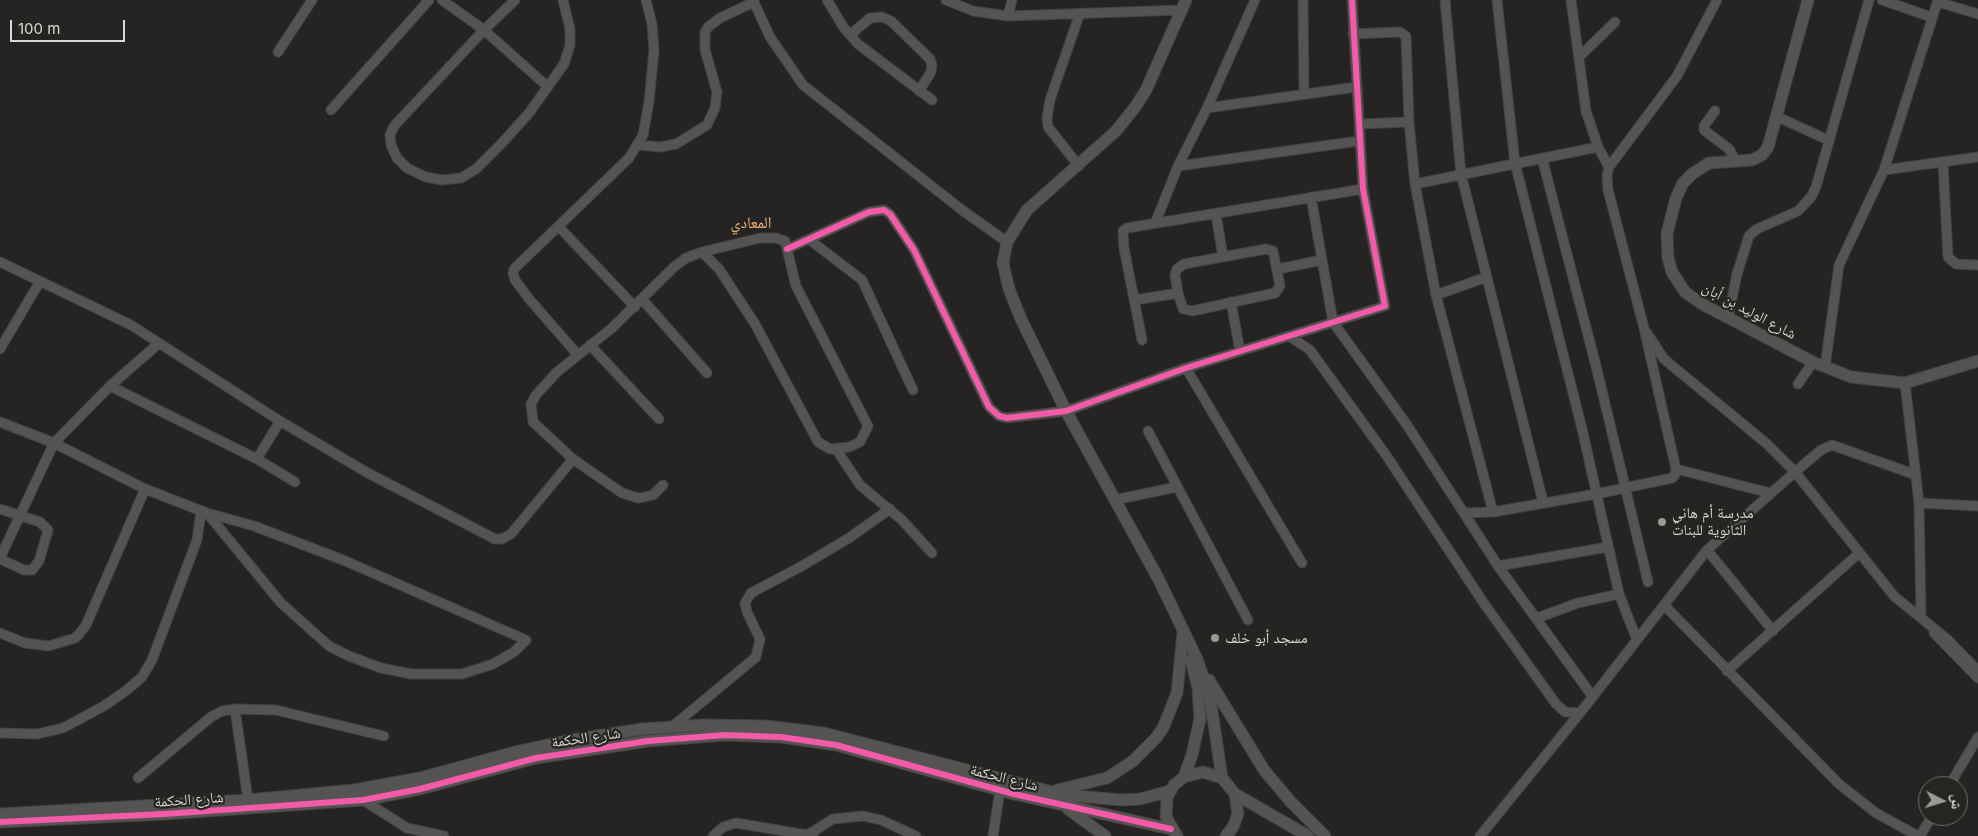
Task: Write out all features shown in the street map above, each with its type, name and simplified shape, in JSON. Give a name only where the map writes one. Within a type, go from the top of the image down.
[{"type":"street","points":[[278,52],[312,0]]},
{"type":"street","points":[[330,110],[429,0]]},
{"type":"street","points":[[442,0],[484,30],[548,87]]},
{"type":"street","points":[[515,0],[484,30],[394,126],[390,135],[392,145],[397,158],[407,168],[426,177],[442,180],[461,178],[468,174],[507,137],[529,113],[560,72],[570,45],[569,17],[563,0]]},
{"type":"street","points":[[578,355],[530,300],[513,277],[514,269],[559,228],[629,158],[638,146],[647,121],[653,70],[652,24],[646,0]]},
{"type":"street","points":[[826,0],[850,35],[880,63],[932,100]]},
{"type":"street","points":[[946,0],[973,11],[1008,16],[1184,5],[1146,90],[1136,106],[1116,131],[1079,166],[1027,210],[1007,242],[1004,263],[1009,290],[1066,411],[1179,620],[1197,659],[1264,770],[1291,802],[1326,836]]},
{"type":"street","points":[[1008,16],[1012,0]]},
{"type":"street","points":[[1156,222],[1178,166],[1207,108],[1254,0]]},
{"type":"street","points":[[1303,0],[1304,93]]},
{"type":"street","points":[[787,249],[869,212],[887,211],[896,221],[914,250],[983,394],[994,412],[1007,418],[1066,411],[1186,368],[1385,306],[1363,188],[1352,0]]},
{"type":"street","points":[[1444,0],[1460,174],[1543,502]]},
{"type":"street","points":[[1497,0],[1515,163],[1583,433],[1619,594],[1637,640]]},
{"type":"street","points":[[1571,0],[1586,111],[1598,148],[1610,167]]},
{"type":"street","points":[[1464,513],[1493,512],[1596,494],[1672,478],[1676,470],[1644,328],[1608,190],[1610,167],[1676,76],[1704,28],[1717,0]]},
{"type":"street","name":"شارع الوليد بن أبان","points":[[1808,0],[1778,117],[1768,147],[1762,155],[1752,160],[1709,164],[1692,174],[1683,183],[1671,214],[1666,244],[1672,272],[1678,284],[1691,297],[1812,362],[1851,377],[1905,383],[1978,361]]},
{"type":"street","points":[[1728,318],[1738,274],[1750,236],[1757,228],[1792,215],[1804,206],[1816,187],[1869,0]]},
{"type":"street","points":[[1882,0],[1931,17]]},
{"type":"street","points":[[638,146],[660,147],[676,144],[707,125],[715,108],[717,92],[705,50],[705,32],[708,27],[720,18],[753,1],[770,36],[803,84],[962,210],[1007,242]]},
{"type":"street","points":[[1825,367],[1839,265],[1884,170],[1931,17],[1938,1],[1978,14]]},
{"type":"street","points":[[1079,166],[1048,127],[1047,118],[1050,100],[1080,13]]},
{"type":"street","points":[[850,35],[870,18],[882,17],[891,21],[930,59],[931,72],[919,91]]},
{"type":"street","points":[[1579,57],[1615,22]]},
{"type":"street","points":[[1353,34],[1400,32],[1405,34],[1414,184],[1436,295],[1493,512]]},
{"type":"street","points":[[1207,108],[1356,87]]},
{"type":"street","points":[[1715,111],[1704,126],[1704,130],[1729,150],[1736,161]]},
{"type":"street","points":[[1778,117],[1828,140]]},
{"type":"street","points":[[1359,124],[1409,122]]},
{"type":"street","points":[[1178,166],[1359,141]]},
{"type":"street","points":[[1414,184],[1598,148]]},
{"type":"street","points":[[1884,170],[1978,157]]},
{"type":"street","points":[[1542,158],[1596,366],[1648,582]]},
{"type":"street","points":[[1943,162],[1948,257],[1956,264],[1978,265]]},
{"type":"street","points":[[1142,340],[1124,248],[1123,231],[1133,225],[1216,214],[1363,188]]},
{"type":"street","points":[[1311,197],[1333,322],[1407,425],[1498,566],[1593,697]]},
{"type":"street","points":[[1216,214],[1223,257]]},
{"type":"street","points":[[559,228],[635,306]]},
{"type":"street","points":[[663,485],[653,495],[638,498],[630,496],[573,459],[533,422],[530,410],[536,395],[578,355],[635,306],[678,263],[702,252],[751,239],[768,237],[784,240],[796,286],[868,426],[860,442],[849,448],[836,449],[823,446],[818,442],[755,324],[719,269],[702,252]]},
{"type":"street","points":[[810,240],[862,280],[913,390]]},
{"type":"street","points":[[1271,249],[1275,255],[1278,269],[1280,286],[1275,293],[1188,311],[1182,307],[1175,275],[1180,266],[1271,249]]},
{"type":"street","points":[[1278,269],[1322,260]]},
{"type":"street","points":[[0,262],[131,325],[280,421],[366,472],[495,539],[502,539],[511,534],[573,459]]},
{"type":"street","points":[[1436,295],[1487,277]]},
{"type":"street","points":[[0,349],[39,282]]},
{"type":"street","points":[[1135,300],[1178,293]]},
{"type":"street","points":[[642,299],[707,374]]},
{"type":"street","points":[[1231,302],[1240,351]]},
{"type":"street","points":[[1644,328],[1664,359],[1767,444],[1795,472],[1823,504],[1858,554],[1894,596],[1947,639],[1978,671]]},
{"type":"street","points":[[1289,336],[1310,350],[1375,439],[1483,602],[1556,704],[1565,712],[1580,713]]},
{"type":"street","points":[[0,509],[22,515],[48,527],[48,534],[35,568],[29,571],[0,559],[22,515],[54,443],[110,386],[158,344]]},
{"type":"street","points":[[590,345],[658,419]]},
{"type":"street","points":[[1798,384],[1812,362]]},
{"type":"street","points":[[1186,368],[1302,564]]},
{"type":"street","points":[[1905,383],[1919,503],[1923,619],[1942,643],[1978,678]]},
{"type":"street","points":[[110,386],[257,459],[295,482]]},
{"type":"street","points":[[257,459],[280,421]]},
{"type":"street","points":[[0,422],[54,443],[145,490],[204,512],[254,526],[343,560],[526,640],[514,652],[493,664],[462,674],[404,673],[349,656],[329,646],[281,603],[204,512]]},
{"type":"street","points":[[1148,431],[1248,620]]},
{"type":"street","points":[[1480,836],[1593,697],[1707,550],[1795,472],[1826,447],[1832,445],[1916,475]]},
{"type":"street","points":[[836,449],[853,477],[890,509],[932,553]]},
{"type":"street","points":[[1676,470],[1770,493]]},
{"type":"street","points":[[1114,500],[1177,486]]},
{"type":"street","points":[[0,633],[25,643],[49,646],[74,638],[80,633],[86,625],[145,490]]},
{"type":"street","points":[[1919,503],[1978,506]]},
{"type":"street","points":[[673,726],[756,657],[760,639],[747,612],[745,603],[750,592],[810,561],[890,509]]},
{"type":"street","points":[[0,732],[37,734],[63,728],[104,706],[128,690],[142,676],[152,660],[197,540],[204,512]]},
{"type":"street","points":[[1498,566],[1608,546]]},
{"type":"street","points":[[1707,550],[1772,631]]},
{"type":"street","points":[[1727,671],[1858,554]]},
{"type":"street","points":[[1537,618],[1578,603],[1619,594]]},
{"type":"street","points":[[1665,606],[1839,784],[1876,813],[1919,836]]},
{"type":"street","points":[[1179,620],[1194,671],[1200,704],[1198,736],[1184,777]]},
{"type":"street","points":[[1047,791],[1107,778],[1144,752],[1163,728],[1173,705],[1181,670],[1183,633]]},
{"type":"street","points":[[1197,659],[1214,713],[1222,778],[1235,794],[1308,836]]},
{"type":"street","points":[[138,778],[212,717],[222,711],[235,709],[276,710],[384,736]]},
{"type":"street","points":[[235,709],[248,800]]},
{"type":"street","name":"شارع الحكمة","points":[[0,814],[248,800],[369,788],[420,778],[515,752],[566,741],[673,726],[737,725],[824,733],[1047,791],[1096,799],[1122,800],[1147,798],[1170,790]]},
{"type":"street","name":"شارع الحكمة","points":[[0,822],[164,814],[363,800],[420,789],[536,758],[648,741],[725,735],[781,737],[836,744],[1000,790],[1174,832]]},
{"type":"street","points":[[1955,776],[1978,737]]},
{"type":"street","points":[[1174,832],[1165,810],[1170,790],[1184,777],[1203,772],[1222,778]]},
{"type":"street","points":[[993,836],[1000,790]]},
{"type":"street","points":[[1226,836],[1234,827],[1238,814],[1235,794]]},
{"type":"street","points":[[363,800],[381,813],[408,828],[432,835],[444,836]]},
{"type":"street","points":[[1063,806],[1104,836]]},
{"type":"street","points":[[713,836],[723,827],[736,824],[811,835],[834,819],[863,816],[881,820],[916,836]]},
{"type":"cycle path","points":[[787,249],[869,212],[884,210],[890,214],[914,250],[989,407],[999,416],[1007,418],[1066,411],[1186,368],[1385,306],[1363,189],[1352,0]]},
{"type":"cycle path","points":[[0,822],[164,814],[363,800],[420,789],[536,758],[648,741],[725,735],[781,737],[836,745],[1014,794],[1171,829]]},
{"type":"place","name":"مدرسة أم هاني الثانوية للبنات","points":[[1662,522]]},
{"type":"place","name":"مسجد أبو خلف","points":[[1215,638]]},
{"type":"district","name":"المعادي","points":[[751,223]]}]
